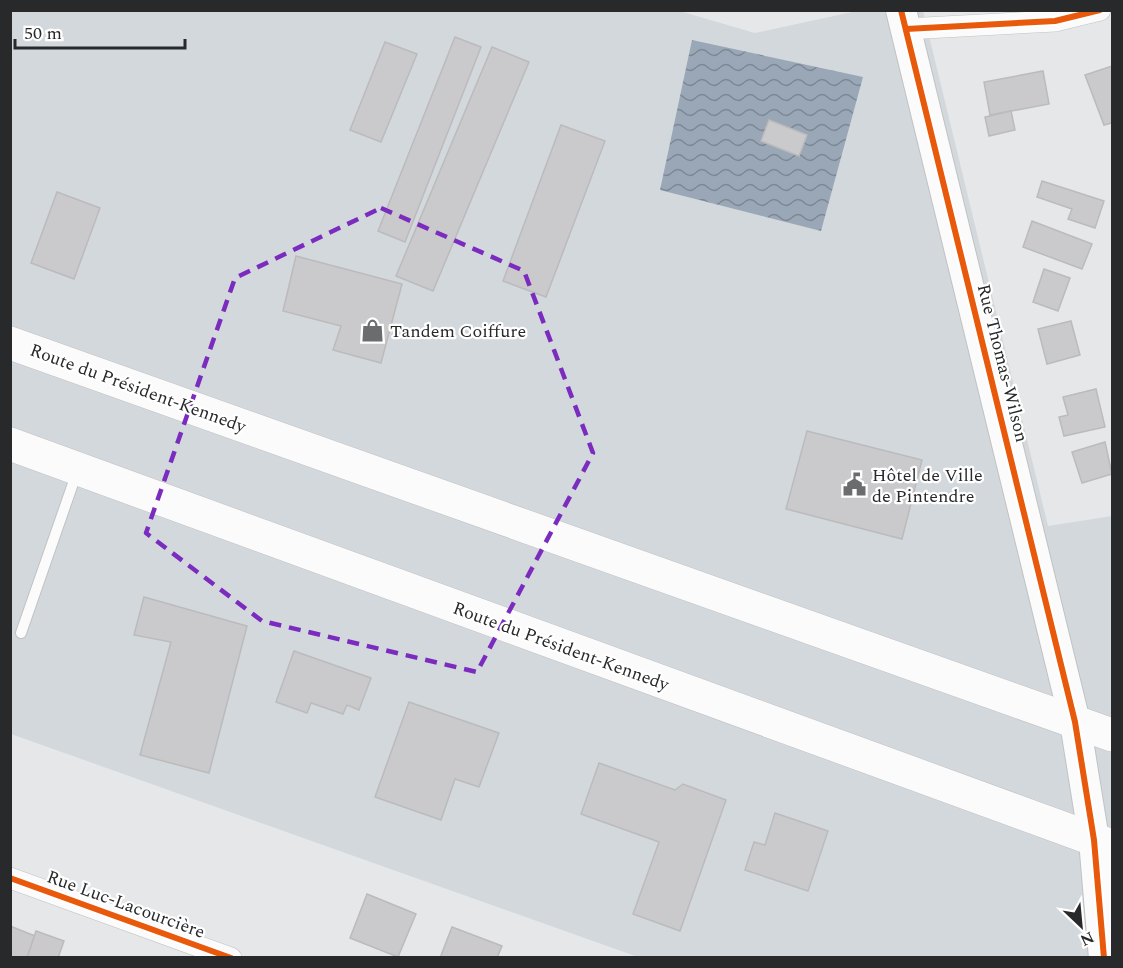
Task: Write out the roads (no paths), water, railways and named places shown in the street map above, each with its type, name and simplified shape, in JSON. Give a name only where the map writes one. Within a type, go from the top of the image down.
[{"type":"main road","name":"Route du Président-Kennedy","points":[[10,343],[1113,735]]},
{"type":"main road","name":"Route du Président-Kennedy","points":[[10,444],[1103,843]]},
{"type":"street","points":[[903,20],[1055,21],[1100,10]]},
{"type":"street","name":"Rue Thomas-Wilson","points":[[903,20],[1103,843],[1104,957]]},
{"type":"street","name":"Rue Luc-Lacourcière","points":[[10,878],[231,957]]},
{"type":"lane","points":[[21,633],[78,469]]},
{"type":"water","points":[[692,40],[863,77],[821,231],[660,190]]},
{"type":"place","name":"Tandem Coiffure","points":[[372,331]]},
{"type":"place","name":"Hôtel de Ville de Pintendre","points":[[854,485]]}]
